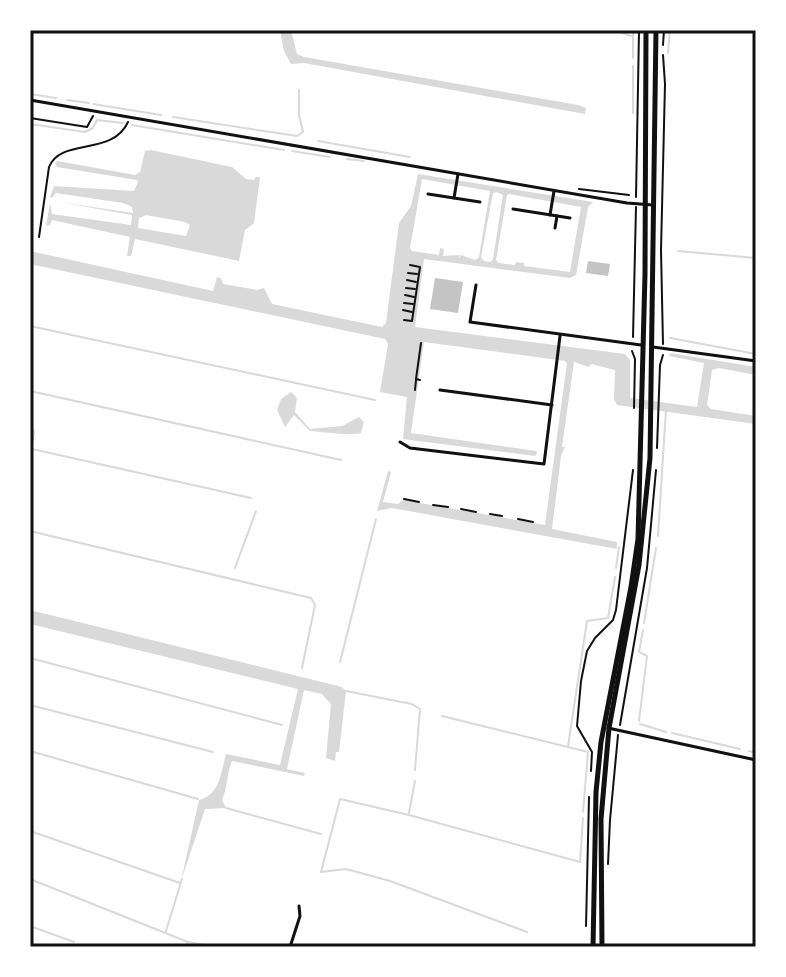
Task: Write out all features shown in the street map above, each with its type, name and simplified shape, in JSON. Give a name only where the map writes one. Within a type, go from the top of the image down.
[{"type":"main road","points":[[593,947],[594,818],[635,564],[642,408],[638,397],[643,345],[646,30]]},
{"type":"main road","points":[[607,728],[639,565],[655,409],[656,30]]},
{"type":"main road","points":[[602,947],[601,819],[605,742]]},
{"type":"street","points":[[30,100],[458,175],[654,205]]},
{"type":"street","points":[[454,198],[458,175]]},
{"type":"street","points":[[550,215],[554,191]]},
{"type":"street","points":[[428,194],[480,202]]},
{"type":"street","points":[[513,209],[570,218]]},
{"type":"street","points":[[555,228],[557,216]]},
{"type":"street","points":[[476,285],[470,322],[756,361]]},
{"type":"street","points":[[400,442],[410,448],[544,464],[560,336]]},
{"type":"street","points":[[440,390],[552,405]]},
{"type":"street","points":[[607,728],[756,760]]},
{"type":"street","points":[[290,947],[300,916],[299,906]]},
{"type":"path","points":[[634,408],[638,397],[632,344],[635,326],[639,30]]},
{"type":"path","points":[[655,409],[663,347],[664,30]]},
{"type":"path","points":[[30,118],[87,127],[94,111]]},
{"type":"path","points":[[39,237],[49,167],[54,158],[107,142],[124,131],[130,117]]},
{"type":"path","points":[[573,193],[581,187],[629,195]]},
{"type":"path","points":[[404,320],[412,321],[420,267],[410,265]]},
{"type":"path","points":[[408,273],[419,274]]},
{"type":"path","points":[[407,280],[418,282]]},
{"type":"path","points":[[406,288],[416,289]]},
{"type":"path","points":[[405,295],[415,297]]},
{"type":"path","points":[[404,303],[414,304]]},
{"type":"path","points":[[403,310],[413,312]]},
{"type":"path","points":[[415,390],[421,343]]},
{"type":"path","points":[[590,778],[592,752],[577,726],[579,698],[587,651],[613,620],[616,610],[633,470]]},
{"type":"path","points":[[404,499],[419,502]]},
{"type":"path","points":[[433,505],[448,507]]},
{"type":"path","points":[[461,509],[476,512]]},
{"type":"path","points":[[490,514],[502,516]]},
{"type":"path","points":[[518,519],[533,522]]},
{"type":"path","points":[[608,873],[619,730]]},
{"type":"path","points":[[586,933],[589,791]]},
{"type":"shaded area","points":[[280,30],[291,30],[297,54],[304,57],[578,105],[586,108],[585,114],[304,63],[291,64],[284,51]]},
{"type":"shaded area","points":[[145,151],[232,167],[246,179],[260,177],[254,223],[245,230],[239,261],[135,239],[131,256],[127,256],[130,237],[52,220],[46,226],[50,203],[52,214],[131,225],[132,215],[59,202],[133,213],[132,207],[123,203],[56,193],[50,197],[54,186],[134,191],[137,180],[57,167],[55,163],[135,175],[140,172]],"holes":[[[146,215],[190,225],[186,236],[138,228],[139,218]]]},
{"type":"shaded area","points":[[418,174],[593,202],[588,207],[576,275],[570,278],[424,259],[415,327],[625,354],[630,360],[630,398],[697,407],[704,363],[669,356],[670,353],[756,367],[756,375],[719,368],[712,370],[707,405],[711,409],[756,416],[756,424],[617,405],[614,399],[615,370],[574,362],[552,529],[617,542],[617,549],[392,508],[377,511],[388,471],[391,472],[383,502],[398,504],[403,500],[545,525],[567,363],[424,342],[411,433],[537,453],[535,456],[403,439],[407,397],[380,392],[388,344],[385,339],[30,264],[30,251],[213,291],[217,277],[223,284],[257,290],[264,288],[272,304],[382,327],[386,323],[399,223],[411,206]],"holes":[[[422,179],[490,191],[479,257],[475,260],[461,255],[459,258],[459,255],[443,256],[444,249],[440,248],[439,255],[412,251],[410,248]],[[493,193],[503,195],[491,262],[481,257]],[[507,195],[581,207],[570,272],[524,266],[524,263],[499,263],[496,260]]]},
{"type":"shaded area","points":[[291,392],[297,398],[295,412],[310,429],[342,426],[359,417],[364,422],[361,433],[310,431],[294,415],[285,427],[277,410],[281,399]]},
{"type":"shaded area","points":[[30,610],[342,687],[346,691],[339,752],[336,752],[335,761],[326,758],[331,704],[322,694],[304,690],[287,769],[305,773],[304,776],[232,761],[222,800],[226,808],[205,809],[181,881],[199,800],[215,788],[226,754],[280,765],[298,689],[30,624]]},
{"type":"building","points":[[588,261],[610,264],[608,276],[586,273]]},
{"type":"building","points":[[435,278],[463,282],[458,313],[430,309]]},
{"type":"waterway","points":[[611,30],[632,36]]},
{"type":"waterway","points":[[633,30],[633,58]]},
{"type":"waterway","points":[[668,53],[670,30]]},
{"type":"waterway","points":[[633,66],[633,113]]},
{"type":"waterway","points":[[173,117],[297,136],[303,132],[299,90]]},
{"type":"waterway","points":[[30,94],[56,98]]},
{"type":"waterway","points":[[67,100],[89,103]]},
{"type":"waterway","points":[[93,104],[161,115]]},
{"type":"waterway","points":[[30,124],[85,132],[93,128],[97,120],[123,123]]},
{"type":"waterway","points":[[132,125],[284,150]]},
{"type":"waterway","points":[[318,141],[410,157]]},
{"type":"waterway","points":[[292,151],[330,157]]},
{"type":"waterway","points":[[347,159],[364,161]]},
{"type":"waterway","points":[[678,251],[756,258]]},
{"type":"waterway","points":[[30,326],[375,400]]},
{"type":"waterway","points":[[670,338],[756,354]]},
{"type":"waterway","points":[[30,391],[341,460]]},
{"type":"waterway","points":[[658,536],[666,409]]},
{"type":"waterway","points":[[30,422],[34,432],[30,455]]},
{"type":"waterway","points":[[32,449],[251,498]]},
{"type":"waterway","points":[[235,568],[256,511]]},
{"type":"waterway","points":[[340,662],[376,519]]},
{"type":"waterway","points":[[30,531],[311,598],[315,605],[302,668]]},
{"type":"waterway","points":[[616,568],[619,547]]},
{"type":"waterway","points":[[644,623],[656,548]]},
{"type":"waterway","points":[[568,746],[587,621],[608,618],[615,577]]},
{"type":"waterway","points":[[639,721],[647,656],[639,652],[643,630]]},
{"type":"waterway","points":[[30,658],[282,725]]},
{"type":"waterway","points":[[346,691],[412,704],[420,709],[415,770]]},
{"type":"waterway","points":[[30,705],[213,752]]},
{"type":"waterway","points":[[442,716],[588,752],[583,812]]},
{"type":"waterway","points":[[640,724],[666,732]]},
{"type":"waterway","points":[[672,733],[740,749]]},
{"type":"waterway","points":[[30,751],[198,799]]},
{"type":"waterway","points":[[749,751],[756,753]]},
{"type":"waterway","points":[[409,813],[415,781]]},
{"type":"waterway","points":[[527,932],[390,881],[346,869],[321,872],[340,799],[580,862],[583,818]]},
{"type":"waterway","points":[[226,808],[321,834]]},
{"type":"waterway","points":[[30,831],[180,883]]},
{"type":"waterway","points":[[30,879],[188,942]]},
{"type":"waterway","points":[[166,931],[182,879]]},
{"type":"waterway","points":[[30,926],[74,942]]},
{"type":"waterway","points":[[186,947],[188,942],[215,947]]}]
